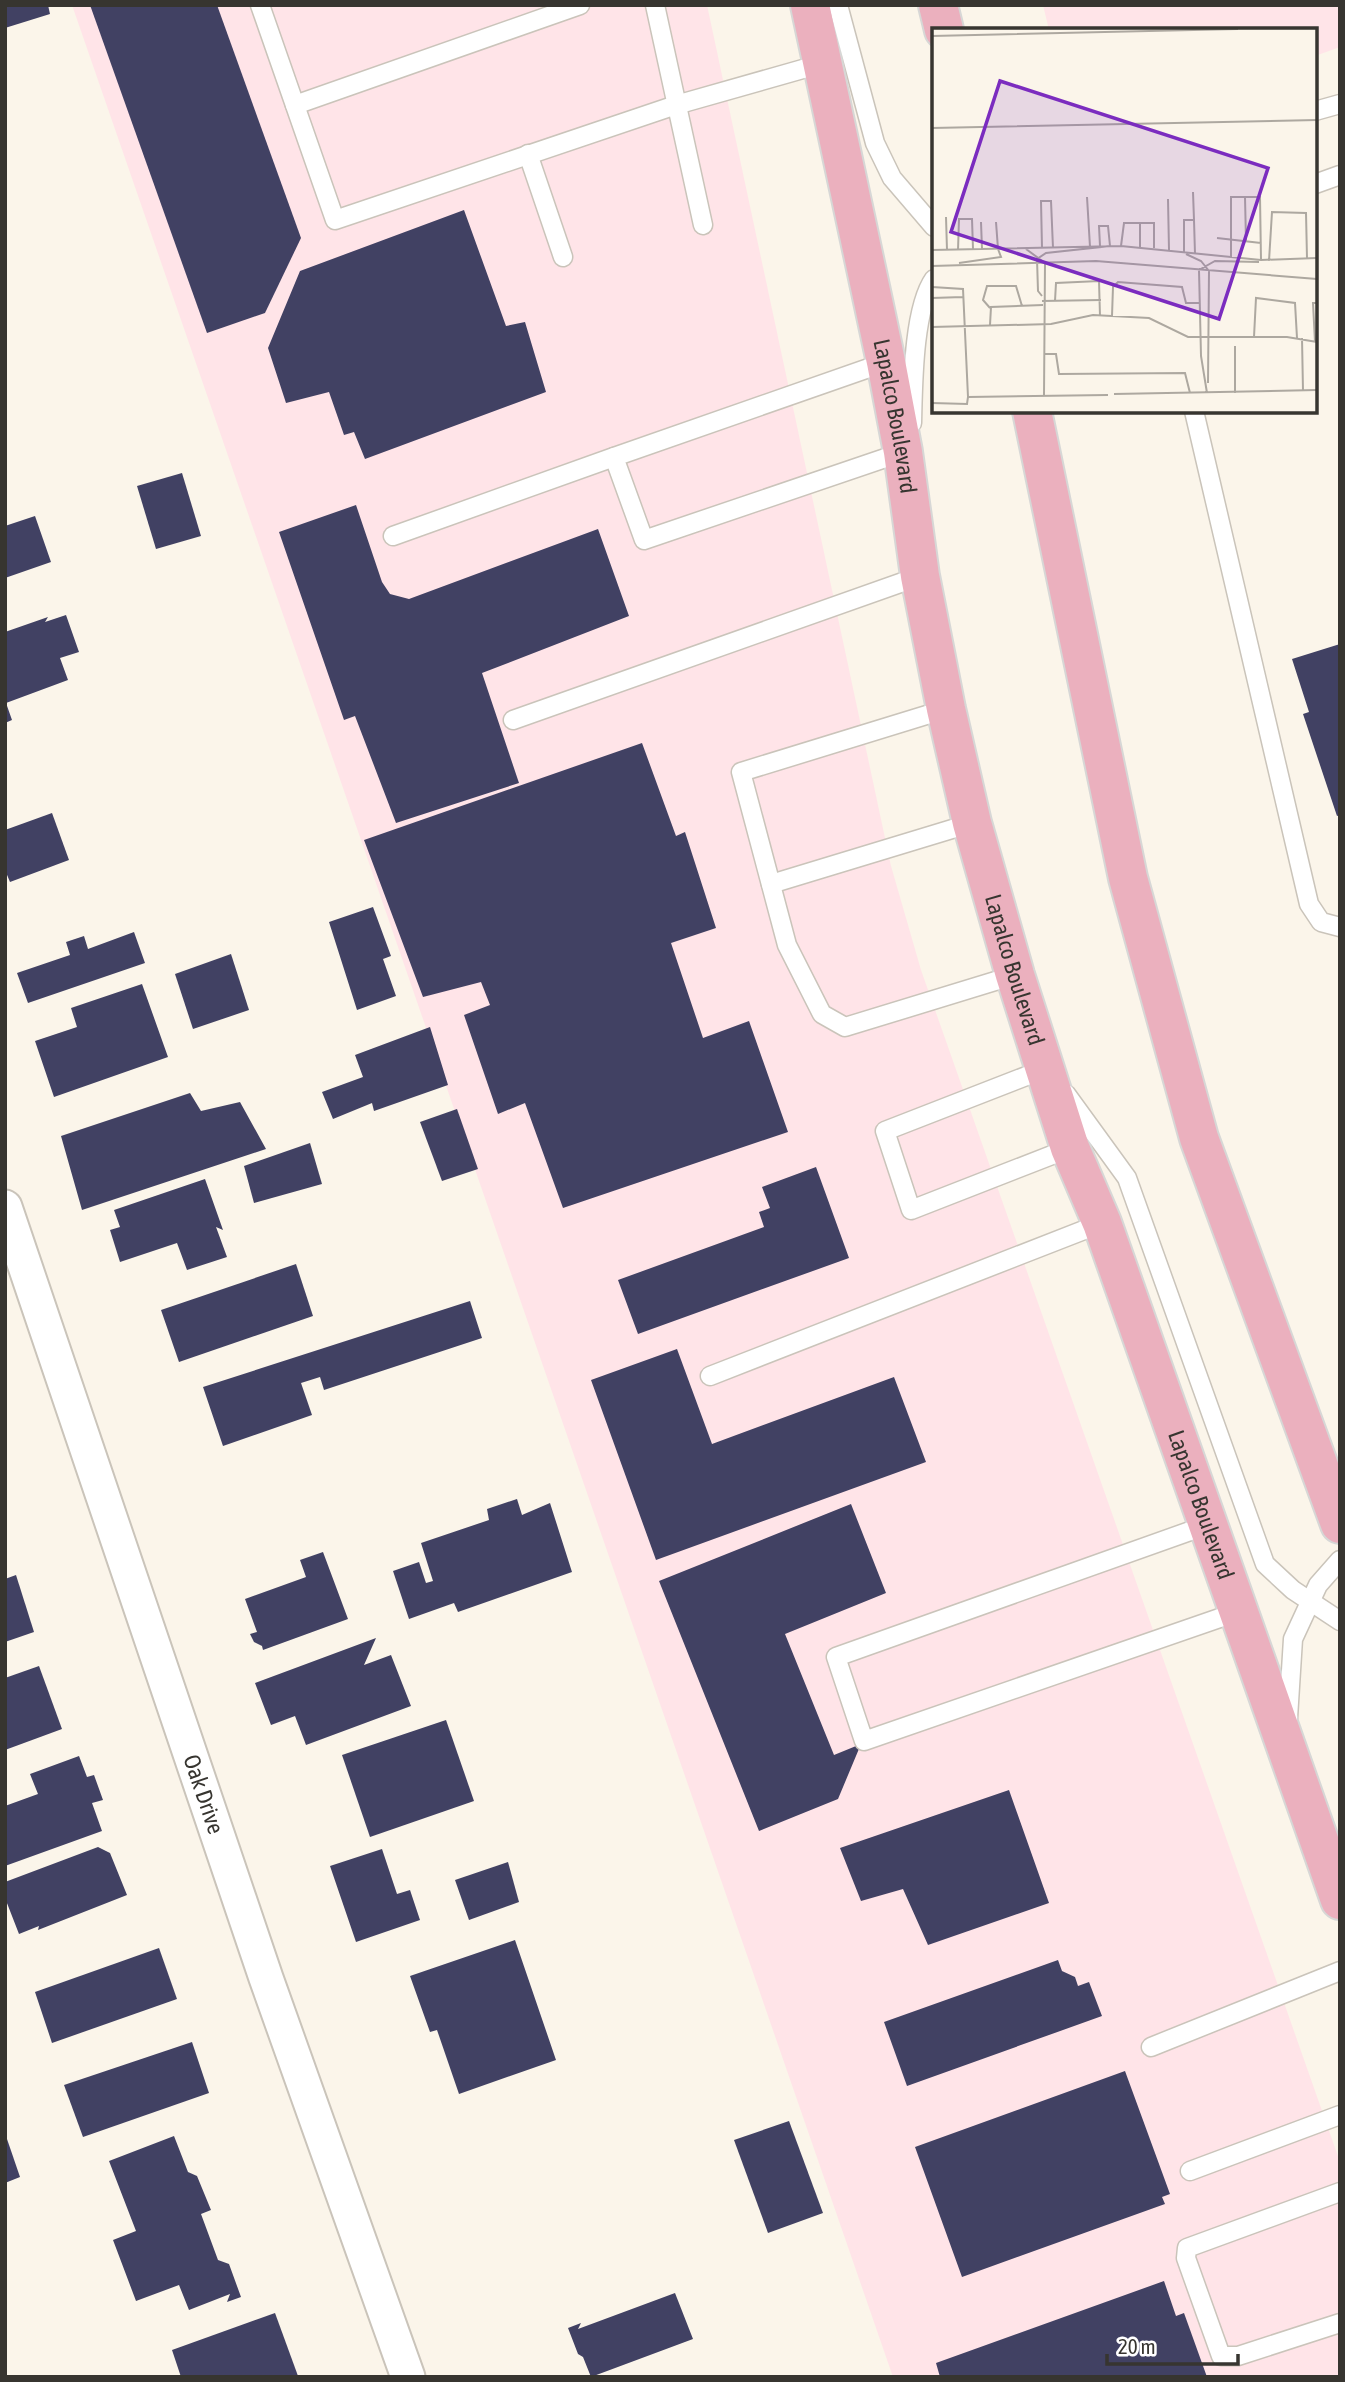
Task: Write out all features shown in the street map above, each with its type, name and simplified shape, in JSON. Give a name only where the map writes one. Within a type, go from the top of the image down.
[{"type":"main road","name":"Lapalco Boulevard","points":[[810,5],[886,362],[903,452],[920,576],[972,823],[1015,975],[1070,1148],[1101,1223],[1340,1900]]},
{"type":"main road","points":[[938,5],[944,28]]},
{"type":"main road","points":[[1032,413],[1128,878],[1199,1138],[1340,1524]]},
{"type":"street","name":"Oak Drive","points":[[5,1207],[266,1978],[408,2377]]},
{"type":"lane","points":[[260,5],[335,220],[676,105],[824,63]]},
{"type":"lane","points":[[295,105],[580,5]]},
{"type":"lane","points":[[655,5],[703,226]]},
{"type":"lane","points":[[838,5],[875,143],[892,178],[932,225]]},
{"type":"lane","points":[[1317,110],[1340,104]]},
{"type":"lane","points":[[528,154],[563,257]]},
{"type":"lane","points":[[1317,183],[1340,175]]},
{"type":"lane","points":[[910,508],[914,356],[926,290],[932,282]]},
{"type":"lane","points":[[393,536],[886,362]]},
{"type":"lane","points":[[1194,413],[1309,904],[1321,922],[1340,927]]},
{"type":"lane","points":[[614,457],[645,540],[903,452]]},
{"type":"lane","points":[[513,720],[920,576]]},
{"type":"lane","points":[[946,709],[741,772],[787,945],[822,1014],[845,1027],[1015,975]]},
{"type":"lane","points":[[771,884],[972,823]]},
{"type":"lane","points":[[1070,1148],[911,1210],[885,1131],[1046,1067],[1127,1178],[1265,1564],[1293,1590],[1340,1621]]},
{"type":"lane","points":[[710,1376],[1101,1223]]},
{"type":"lane","points":[[1207,1525],[836,1657],[864,1741],[1237,1612]]},
{"type":"lane","points":[[1287,1747],[1293,1639],[1318,1585],[1340,1560]]},
{"type":"lane","points":[[1151,2047],[1340,1971]]},
{"type":"lane","points":[[1190,2171],[1340,2115]]},
{"type":"lane","points":[[1340,2192],[1187,2248],[1186,2258],[1221,2356],[1238,2356],[1340,2323]]},
{"type":"shaded area","points":[[72,5],[707,5],[891,866],[921,970],[1340,2162],[1340,2377],[893,2377]]},
{"type":"shaded area","points":[[1043,5],[1340,5],[1340,47],[1317,55],[1317,28],[1049,28]]},
{"type":"building","points":[[5,5],[48,5],[50,14],[5,28]]},
{"type":"building","points":[[90,5],[217,5],[301,238],[265,313],[207,333]]},
{"type":"building","points":[[464,210],[506,326],[525,322],[546,392],[365,459],[354,432],[344,435],[329,392],[286,403],[268,348],[300,271]]},
{"type":"building","points":[[182,473],[201,536],[156,549],[137,486]]},
{"type":"building","points":[[356,505],[382,582],[390,594],[409,599],[598,529],[629,616],[482,673],[519,783],[396,823],[355,716],[344,720],[279,532]]},
{"type":"building","points":[[35,516],[51,562],[5,578],[5,526]]},
{"type":"building","points":[[66,615],[79,652],[60,658],[68,680],[6,703],[12,720],[5,723],[5,632],[48,617],[45,622]]},
{"type":"building","points":[[1340,644],[1340,815],[1337,816],[1303,714],[1309,712],[1292,659]]},
{"type":"building","points":[[642,743],[676,836],[685,832],[716,928],[671,943],[703,1038],[749,1021],[788,1132],[563,1208],[525,1103],[498,1114],[464,1015],[490,1005],[481,982],[423,997],[364,840]]},
{"type":"building","points":[[52,813],[69,860],[10,882],[5,870],[5,830]]},
{"type":"building","points":[[373,907],[391,956],[383,959],[396,996],[357,1010],[329,922]]},
{"type":"building","points":[[134,932],[145,963],[28,1003],[17,973],[70,955],[66,942],[84,936],[88,949]]},
{"type":"building","points":[[231,954],[249,1010],[193,1029],[175,974]]},
{"type":"building","points":[[142,984],[168,1057],[54,1097],[35,1041],[77,1027],[71,1008]]},
{"type":"building","points":[[430,1027],[448,1085],[374,1111],[372,1103],[333,1119],[322,1092],[363,1077],[355,1055]]},
{"type":"building","points":[[190,1093],[201,1111],[240,1102],[266,1149],[82,1210],[61,1136]]},
{"type":"building","points":[[457,1109],[478,1169],[442,1181],[420,1122]]},
{"type":"building","points":[[310,1143],[322,1184],[254,1203],[244,1166]]},
{"type":"building","points":[[816,1167],[849,1258],[638,1334],[618,1280],[764,1227],[759,1212],[770,1208],[762,1187]]},
{"type":"building","points":[[205,1179],[223,1230],[216,1227],[227,1257],[187,1270],[177,1243],[120,1262],[110,1230],[120,1227],[114,1210]]},
{"type":"building","points":[[296,1264],[313,1316],[179,1362],[161,1310]]},
{"type":"building","points":[[470,1301],[482,1338],[324,1390],[320,1377],[301,1383],[312,1415],[223,1446],[203,1387]]},
{"type":"building","points":[[677,1349],[712,1444],[894,1377],[926,1462],[656,1560],[591,1380]]},
{"type":"building","points":[[517,1499],[522,1515],[550,1503],[572,1572],[458,1612],[454,1603],[409,1619],[393,1571],[419,1562],[426,1583],[433,1581],[421,1543],[489,1520],[487,1509]]},
{"type":"building","points":[[851,1504],[886,1593],[785,1634],[834,1755],[861,1744],[838,1799],[759,1831],[659,1581]]},
{"type":"building","points":[[323,1552],[348,1619],[263,1650],[250,1634],[257,1632],[245,1599],[306,1577],[300,1560]]},
{"type":"building","points":[[16,1575],[34,1632],[5,1642],[5,1579]]},
{"type":"building","points":[[376,1638],[364,1665],[391,1655],[411,1706],[306,1745],[295,1716],[271,1725],[255,1683]]},
{"type":"building","points":[[39,1666],[62,1729],[5,1750],[5,1678]]},
{"type":"building","points":[[446,1720],[474,1801],[370,1837],[342,1755]]},
{"type":"building","points":[[79,1756],[87,1777],[94,1775],[103,1800],[92,1803],[102,1831],[5,1866],[5,1806],[38,1794],[30,1774]]},
{"type":"building","points":[[1009,1790],[1049,1903],[928,1945],[903,1889],[861,1901],[840,1848]]},
{"type":"building","points":[[98,1847],[110,1853],[127,1895],[38,1930],[39,1926],[19,1934],[5,1898],[5,1882]]},
{"type":"building","points":[[382,1849],[397,1894],[410,1890],[420,1920],[356,1942],[330,1866]]},
{"type":"building","points":[[508,1862],[519,1902],[469,1920],[455,1880]]},
{"type":"building","points":[[515,1940],[556,2060],[459,2094],[437,2030],[430,2032],[410,1976]]},
{"type":"building","points":[[159,1948],[177,1999],[52,2043],[35,1992]]},
{"type":"building","points":[[1058,1960],[1062,1971],[1075,1977],[1078,1986],[1089,1982],[1102,2016],[907,2086],[884,2022]]},
{"type":"building","points":[[192,2042],[209,2093],[83,2137],[64,2085]]},
{"type":"building","points":[[1125,2071],[1170,2194],[1162,2197],[1165,2204],[962,2277],[915,2147]]},
{"type":"building","points":[[789,2121],[823,2213],[768,2233],[734,2140]]},
{"type":"building","points":[[174,2136],[188,2172],[197,2176],[211,2210],[201,2214],[218,2260],[229,2264],[241,2297],[227,2302],[230,2294],[189,2310],[179,2285],[136,2301],[113,2240],[136,2231],[109,2161]]},
{"type":"building","points":[[7,2139],[20,2177],[5,2183],[5,2140]]},
{"type":"building","points":[[1164,2281],[1176,2316],[1184,2313],[1207,2377],[940,2377],[936,2363]]},
{"type":"building","points":[[675,2293],[693,2339],[591,2377],[568,2328],[581,2323],[578,2329]]},
{"type":"building","points":[[275,2313],[298,2376],[181,2377],[172,2350]]}]
